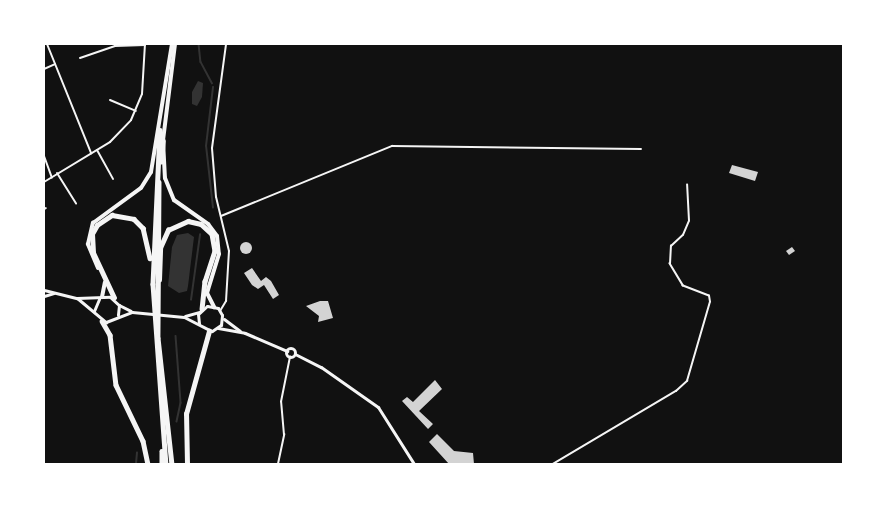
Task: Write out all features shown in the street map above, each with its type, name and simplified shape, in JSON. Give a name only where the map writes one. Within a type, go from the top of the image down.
[{"type":"highway","points":[[160,130],[153,267],[164,465]]},
{"type":"highway","points":[[163,141],[157,294],[160,368],[172,465]]},
{"type":"highway","points":[[114,298],[91,243],[92,234],[103,219],[126,215],[143,228],[153,267]]},
{"type":"highway","points":[[157,294],[165,234],[181,222],[195,222],[207,228],[215,241],[201,310]]},
{"type":"highway","points":[[102,321],[110,335],[116,385],[143,441],[148,465]]},
{"type":"highway","points":[[187,465],[186,414],[209,331]]},
{"type":"main road","points":[[94,312],[105,282],[89,252],[88,237],[98,218],[147,182],[160,130],[174,44]]},
{"type":"main road","points":[[174,44],[163,141],[165,178],[171,196],[184,210],[208,224],[218,240],[219,254],[207,293],[223,318],[245,333],[287,351],[290,357],[295,354]]},
{"type":"main road","points":[[44,290],[77,298],[114,298],[119,305],[132,312]]},
{"type":"main road","points":[[44,296],[56,293]]},
{"type":"main road","points":[[77,298],[102,321],[118,315],[138,312],[184,317],[209,331],[218,328],[245,333]]},
{"type":"main road","points":[[118,315],[119,305]]},
{"type":"main road","points":[[184,317],[214,307]]},
{"type":"main road","points":[[199,324],[201,310]]},
{"type":"main road","points":[[218,328],[223,318]]},
{"type":"main road","points":[[287,351],[292,348],[295,354],[321,367],[378,407],[414,465]]},
{"type":"street","points":[[47,44],[91,153]]},
{"type":"street","points":[[100,44],[101,49]]},
{"type":"street","points":[[44,182],[121,133],[136,111],[143,84],[145,44],[101,49],[80,58]]},
{"type":"street","points":[[220,311],[226,300],[229,251],[214,183],[212,148],[226,44]]},
{"type":"street","points":[[44,69],[56,64]]},
{"type":"street","points":[[110,100],[136,111]]},
{"type":"street","points":[[221,216],[392,146],[641,149]]},
{"type":"street","points":[[97,150],[113,179]]},
{"type":"street","points":[[44,156],[52,178]]},
{"type":"street","points":[[57,174],[76,204]]},
{"type":"lane","points":[[554,465],[676,391],[687,381],[710,303],[709,296],[683,286],[670,264],[671,246],[683,235],[689,221],[687,185]]},
{"type":"lane","points":[[278,465],[284,435],[281,402],[290,357]]},
{"type":"shaded area","points":[[198,81],[203,83],[202,97],[197,106],[192,104],[192,92]]},
{"type":"shaded area","points":[[188,233],[194,237],[188,286],[187,291],[179,293],[168,286],[172,247],[177,235]]},
{"type":"building","points":[[732,165],[758,172],[755,181],[729,173]]},
{"type":"building","points":[[248,242],[252,248],[248,254],[244,254],[240,246]]},
{"type":"building","points":[[792,247],[795,251],[789,255],[786,251]]},
{"type":"building","points":[[252,268],[261,281],[266,277],[271,281],[279,295],[273,299],[264,285],[258,289],[252,285],[244,273]]},
{"type":"building","points":[[328,301],[333,318],[318,322],[319,316],[306,306]]},
{"type":"building","points":[[435,380],[442,389],[419,411],[433,424],[428,429],[402,401],[407,397],[413,402]]},
{"type":"building","points":[[437,434],[454,451],[473,453],[474,464],[449,464],[429,442]]},
{"type":"waterway","points":[[199,44],[201,62],[212,83]]},
{"type":"waterway","points":[[213,87],[206,146],[213,208]]},
{"type":"waterway","points":[[191,300],[200,235]]},
{"type":"waterway","points":[[176,336],[181,403],[177,422]]},
{"type":"waterway","points":[[136,464],[137,453]]}]
